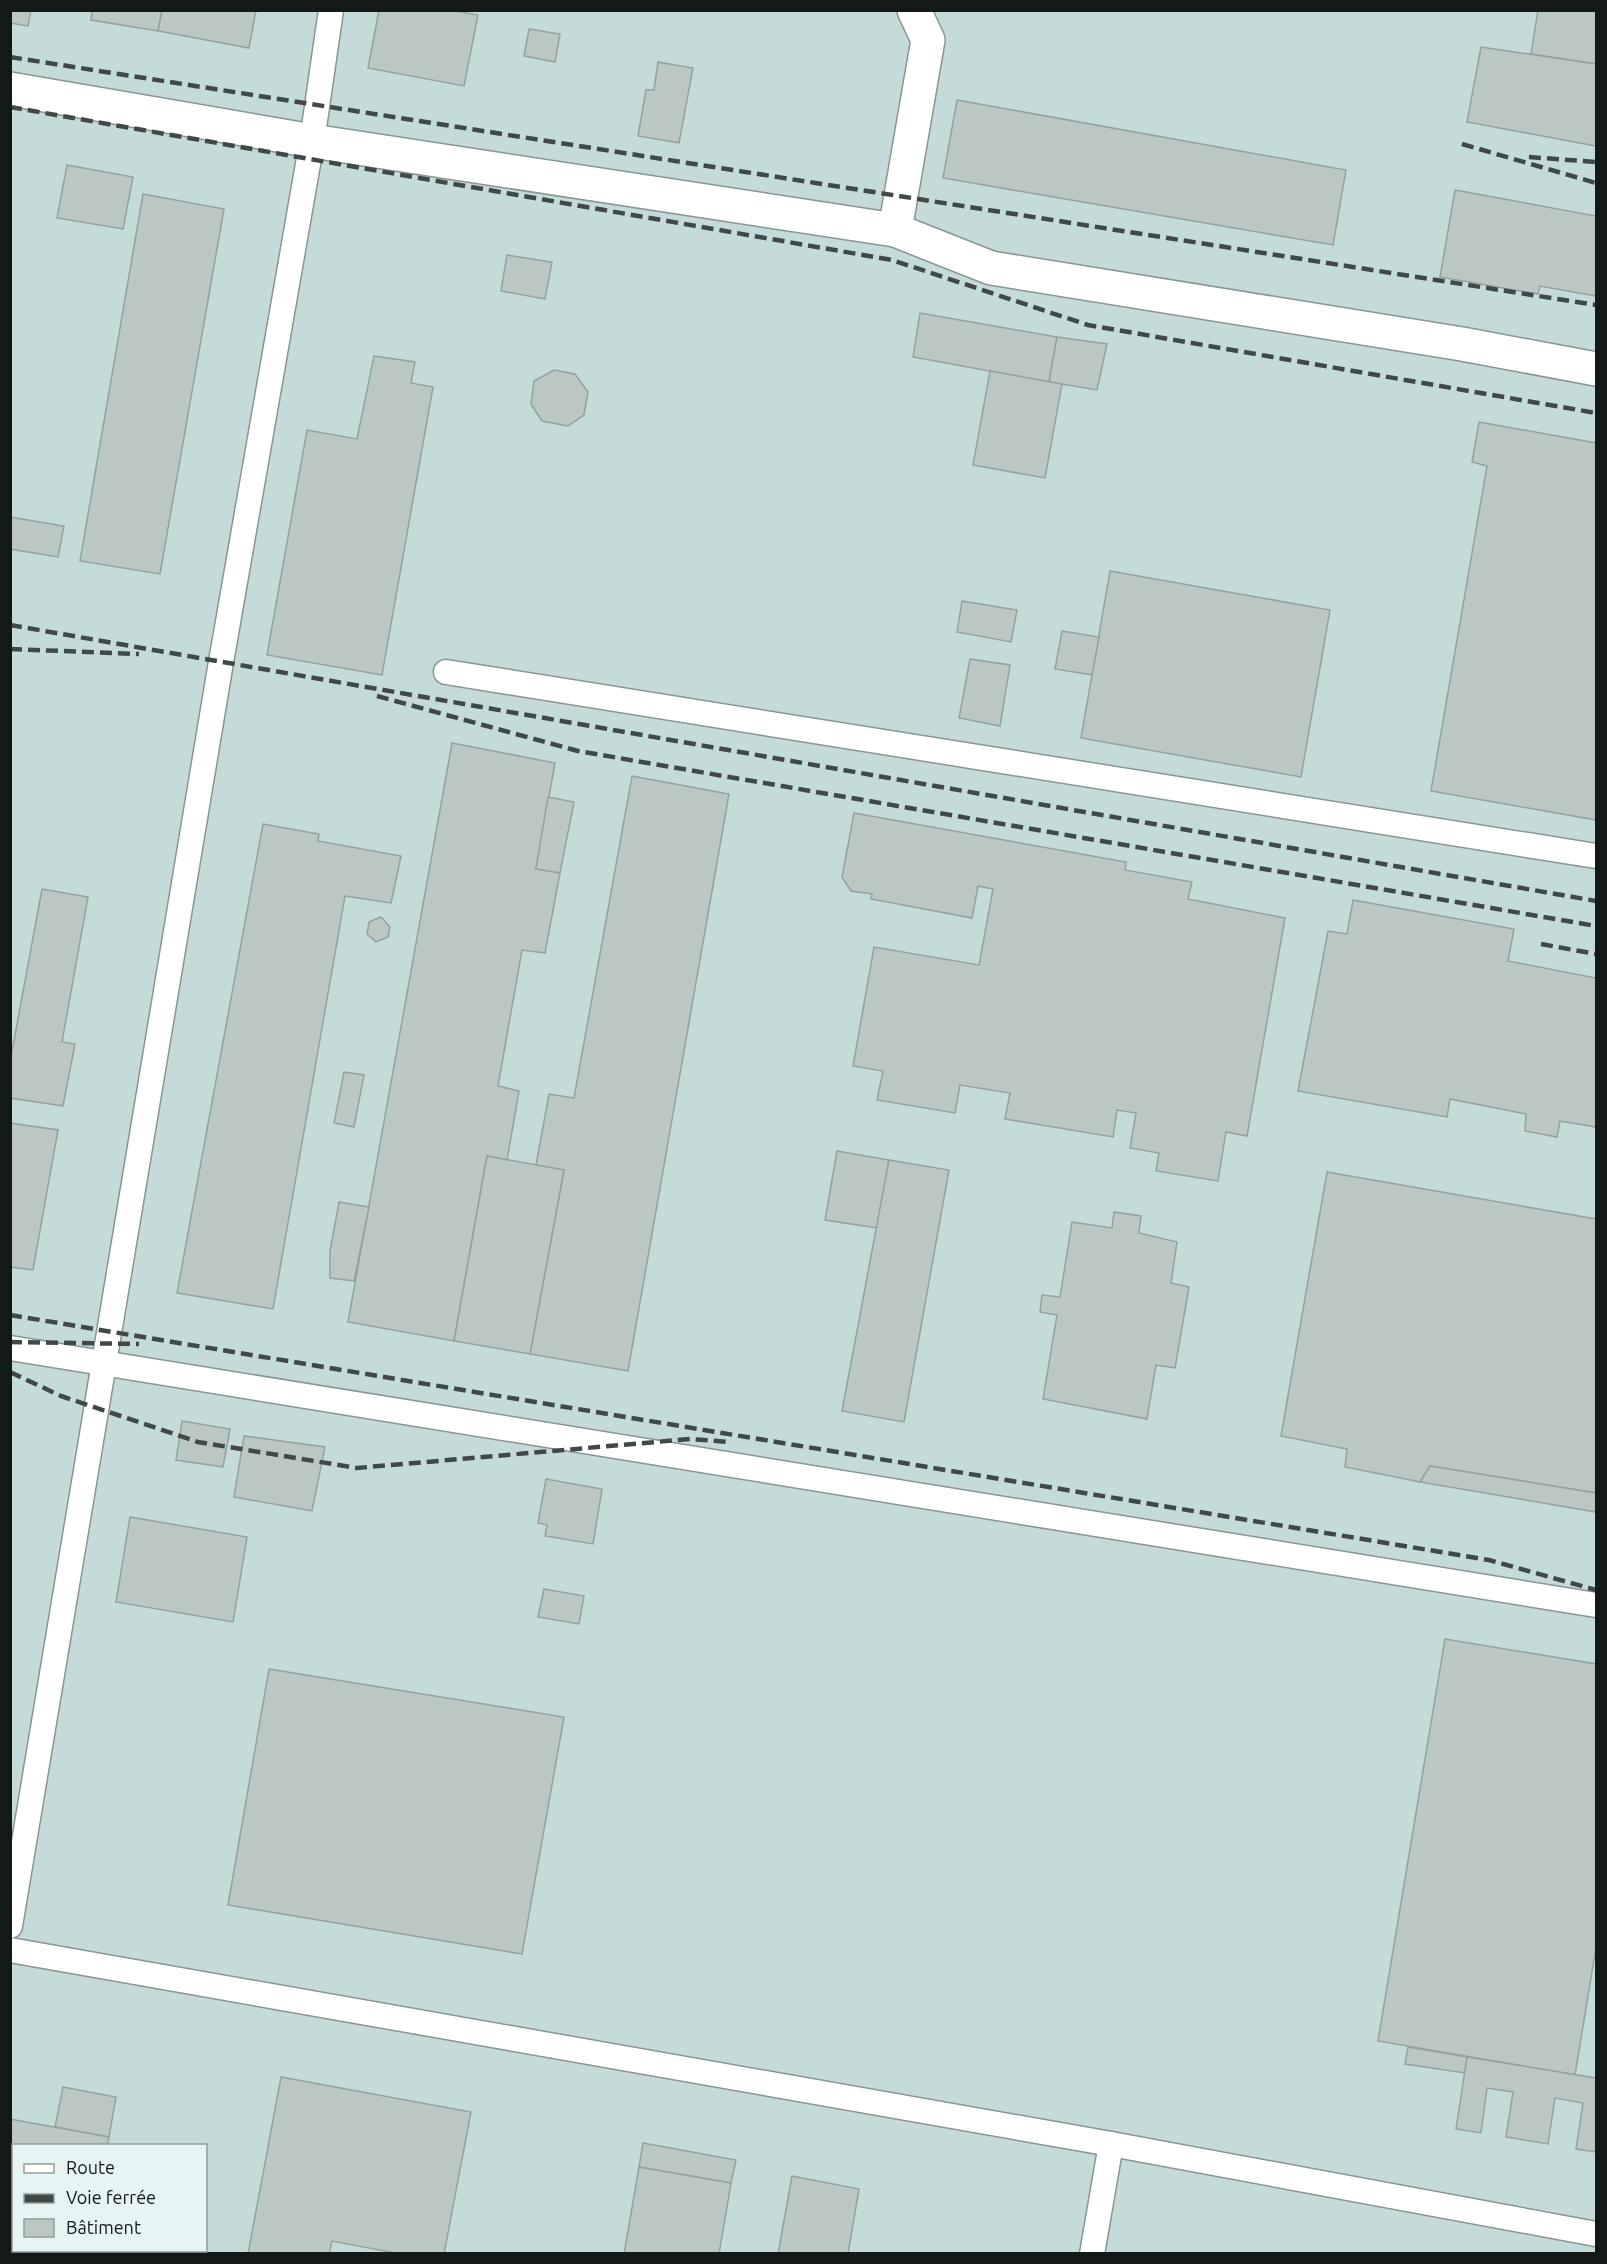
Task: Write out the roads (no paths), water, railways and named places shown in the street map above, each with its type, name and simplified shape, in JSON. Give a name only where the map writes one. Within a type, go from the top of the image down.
[{"type":"street","points":[[895,230],[928,40],[914,10]]},
{"type":"street","points":[[10,89],[312,141],[895,230],[992,268],[1462,344],[1596,369]]},
{"type":"lane","points":[[10,1926],[215,697],[312,141],[331,10]]},
{"type":"lane","points":[[446,672],[1596,856]]},
{"type":"lane","points":[[10,1348],[1596,1605]]},
{"type":"lane","points":[[10,1950],[1111,2144],[1596,2234]]},
{"type":"lane","points":[[1092,2253],[1111,2144]]},
{"type":"railway","points":[[10,57],[1596,305]]},
{"type":"railway","points":[[10,107],[892,260],[1088,325],[1596,413]]},
{"type":"railway","points":[[1462,144],[1596,183]]},
{"type":"railway","points":[[1529,157],[1596,162]]},
{"type":"railway","points":[[10,625],[1596,901]]},
{"type":"railway","points":[[10,649],[139,654]]},
{"type":"railway","points":[[377,696],[578,751],[1596,926]]},
{"type":"railway","points":[[1541,944],[1596,954]]},
{"type":"railway","points":[[10,1315],[1489,1560],[1596,1590]]},
{"type":"railway","points":[[10,1342],[139,1344]]},
{"type":"railway","points":[[10,1372],[61,1396],[198,1442],[357,1468],[690,1439],[729,1442]]}]
